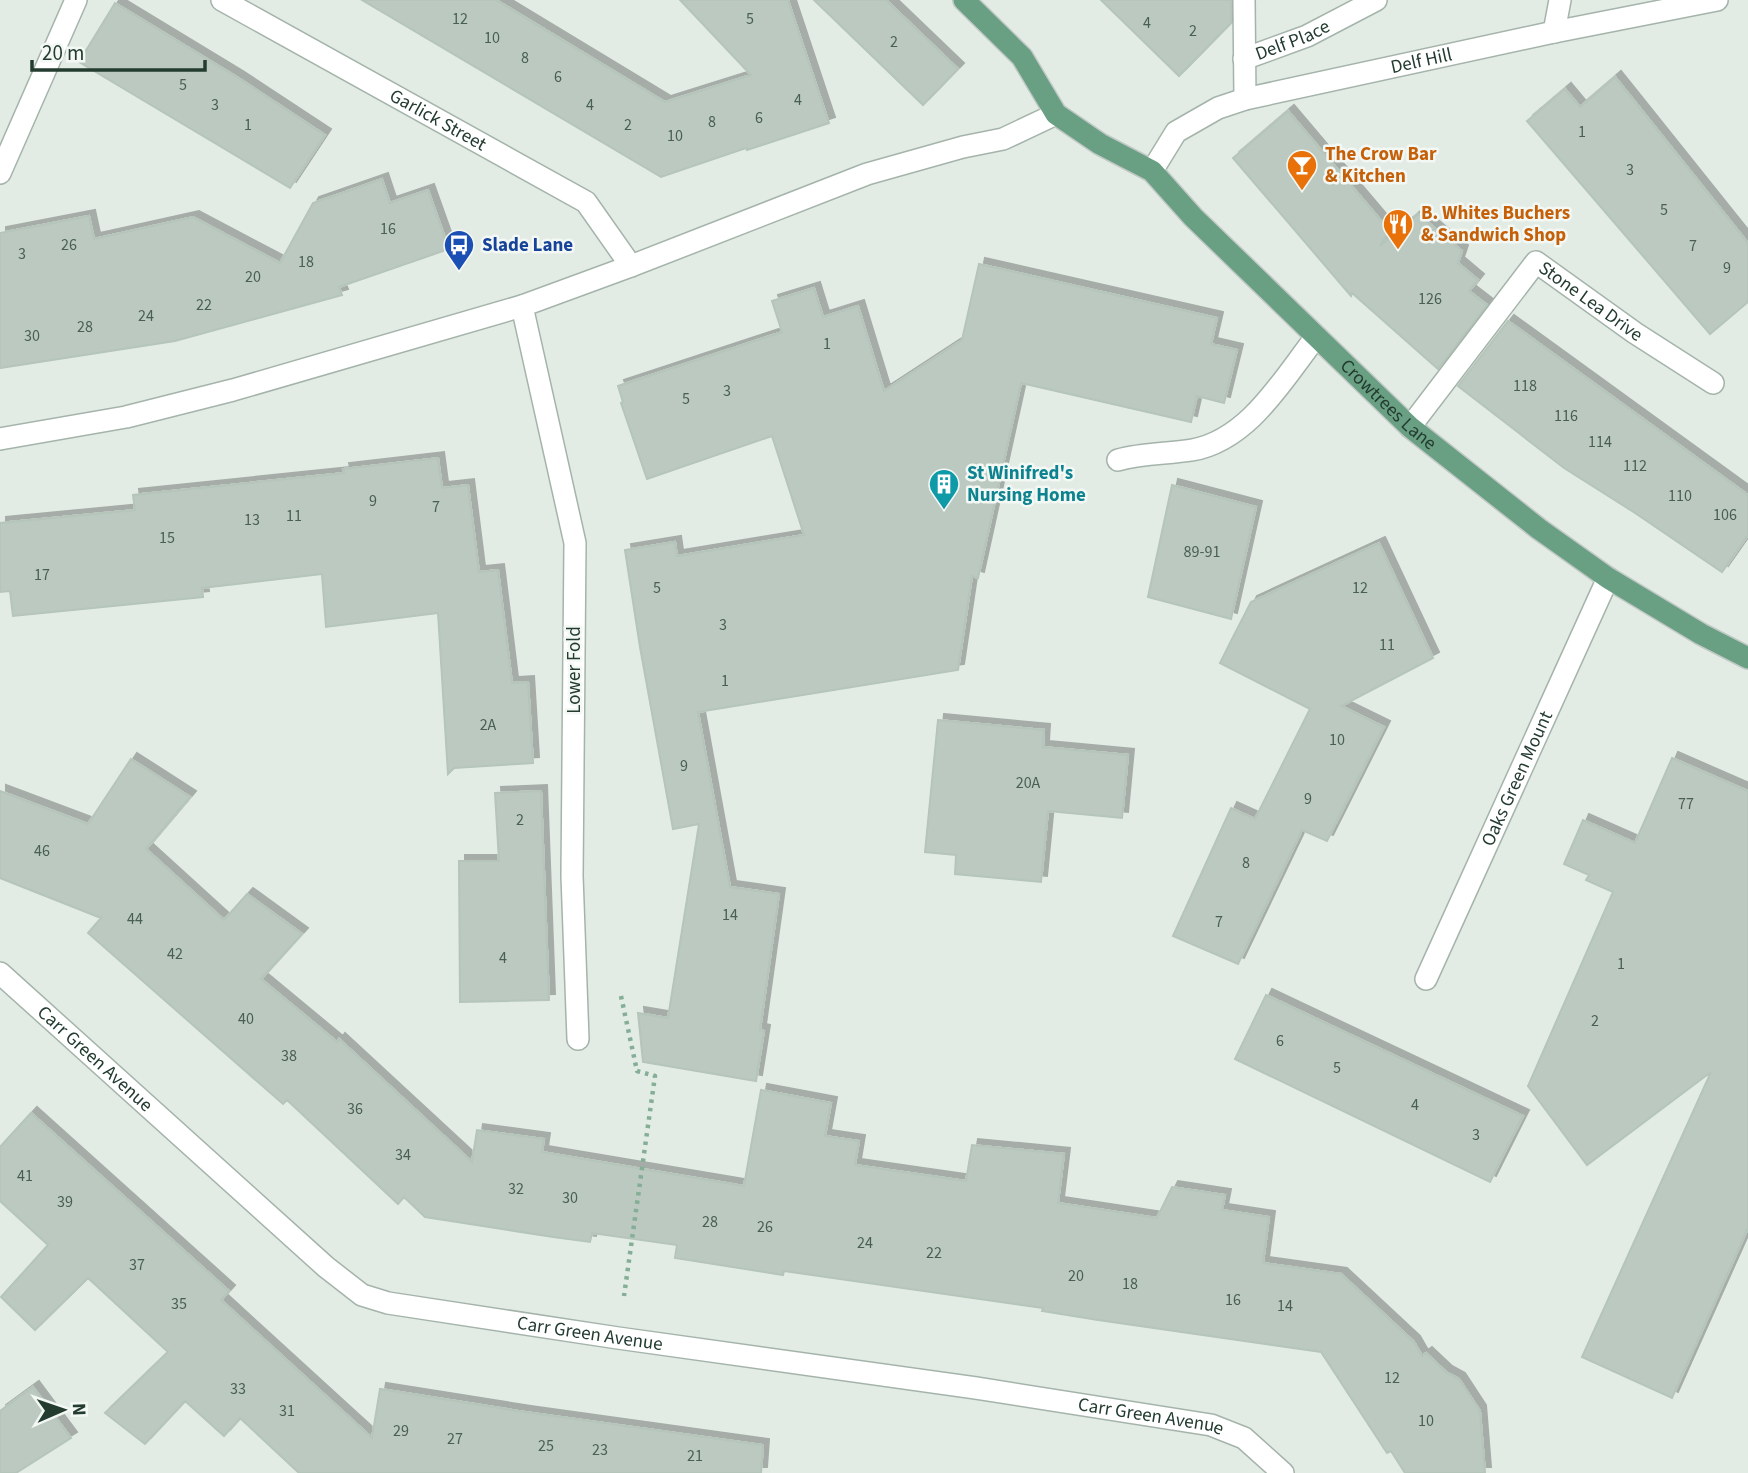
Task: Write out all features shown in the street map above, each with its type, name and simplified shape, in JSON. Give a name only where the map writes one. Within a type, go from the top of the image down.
[{"type":"main road","points":[[964,0],[1023,57],[1056,114]]},
{"type":"main road","name":"Crowtrees Lane","points":[[1056,114],[1100,144],[1152,171],[1193,217],[1410,427],[1608,579],[1748,659]]},
{"type":"street","points":[[0,173],[76,0]]},
{"type":"street","name":"Garlick Street","points":[[222,0],[586,202],[631,266]]},
{"type":"street","points":[[1244,0],[1245,100]]},
{"type":"street","name":"Delf Place","points":[[1244,59],[1307,36],[1377,0]]},
{"type":"street","points":[[1554,32],[1560,0]]},
{"type":"street","name":"Delf Hill","points":[[1152,171],[1176,132],[1209,112],[1245,100],[1554,32],[1717,0]]},
{"type":"street","points":[[0,439],[126,417],[220,394],[522,306],[867,174],[963,147],[1003,139],[1056,114]]},
{"type":"street","name":"Stone Lea Drive","points":[[1410,427],[1536,262],[1635,333],[1713,383]]},
{"type":"street","name":"Lower Fold","points":[[522,306],[575,543],[572,876],[578,1040]]},
{"type":"street","points":[[1118,460],[1141,454],[1194,450],[1233,434],[1262,405],[1316,337]]},
{"type":"street","name":"Oaks Green Mount","points":[[1426,979],[1608,579]]},
{"type":"street","name":"Carr Green Avenue","points":[[0,974],[327,1267],[362,1295],[388,1303],[618,1338],[1211,1424],[1244,1438],[1283,1473]]},
{"type":"path","points":[[575,972],[618,982],[637,1071],[655,1076],[618,1338]]},
{"type":"building","points":[[362,0],[496,0],[665,102],[751,75],[680,0],[788,0],[829,123],[661,177]]},
{"type":"building","points":[[814,0],[886,0],[958,69],[923,105]]},
{"type":"building","points":[[1101,0],[1231,0],[1231,23],[1179,76]]},
{"type":"building","points":[[115,3],[237,77],[325,135],[290,188],[79,62]]},
{"type":"building","points":[[1615,77],[1748,243],[1748,302],[1710,334],[1527,121],[1565,89],[1580,107]]},
{"type":"building","points":[[1288,111],[1389,230],[1380,246],[1418,214],[1462,251],[1458,263],[1478,280],[1469,291],[1487,305],[1438,369],[1352,293],[1351,296],[1233,158]]},
{"type":"building","points":[[382,179],[390,203],[428,190],[449,249],[339,287],[342,295],[175,341],[0,368],[0,233],[89,216],[94,239],[193,217],[280,263],[313,203]]},
{"type":"building","points":[[979,264],[1217,318],[1211,344],[1237,350],[1224,403],[1197,396],[1191,422],[1021,383],[978,578],[972,576],[958,670],[698,712],[730,887],[779,894],[760,1030],[764,1031],[756,1081],[643,1062],[638,1013],[668,1018],[699,824],[673,829],[625,550],[675,542],[677,556],[804,535],[772,436],[647,479],[621,403],[623,402],[618,386],[782,332],[772,301],[814,288],[823,317],[858,306],[884,391],[962,340]]},
{"type":"building","points":[[1508,321],[1748,495],[1748,535],[1722,572],[1564,468],[1458,386]]},
{"type":"building","points":[[438,458],[442,488],[468,485],[479,572],[498,570],[512,683],[528,682],[533,763],[454,768],[448,774],[438,613],[326,627],[322,574],[202,588],[203,597],[13,616],[10,591],[0,592],[0,523],[135,510],[133,495],[344,473],[343,469]]},
{"type":"building","points":[[1172,485],[1256,507],[1231,619],[1148,597]]},
{"type":"building","points":[[1379,543],[1433,658],[1341,706],[1384,727],[1327,841],[1302,830],[1238,964],[1173,936],[1231,808],[1255,819],[1310,709],[1220,663],[1251,602]]},
{"type":"building","points":[[938,720],[1044,730],[1043,747],[1128,755],[1122,818],[1048,811],[1041,882],[955,874],[956,855],[925,852]]},
{"type":"building","points":[[1672,758],[1748,791],[1748,1228],[1672,1398],[1582,1357],[1711,1072],[1587,1165],[1528,1086],[1613,892],[1586,880],[1589,875],[1564,864],[1583,820],[1635,843]]},
{"type":"building","points":[[131,759],[190,797],[146,849],[224,920],[247,894],[302,934],[261,979],[337,1042],[339,1039],[472,1162],[477,1130],[544,1139],[542,1152],[744,1186],[761,1090],[831,1103],[825,1136],[859,1141],[855,1165],[966,1181],[972,1145],[1064,1154],[1058,1203],[1157,1218],[1172,1187],[1225,1195],[1222,1210],[1269,1217],[1263,1263],[1341,1274],[1414,1342],[1422,1356],[1426,1353],[1446,1372],[1459,1379],[1480,1411],[1485,1473],[1405,1473],[1391,1451],[1387,1453],[1321,1352],[1098,1320],[1042,1311],[1043,1308],[784,1271],[783,1275],[675,1258],[677,1245],[592,1233],[590,1242],[553,1237],[425,1217],[404,1197],[398,1204],[287,1100],[283,1104],[88,933],[101,918],[0,878],[0,791],[88,824]]},
{"type":"building","points":[[541,791],[549,1000],[460,1002],[459,861],[499,861],[495,793]]},
{"type":"building","points":[[1266,995],[1523,1116],[1490,1182],[1235,1059]]},
{"type":"building","points":[[31,1113],[229,1291],[221,1300],[372,1438],[380,1389],[763,1445],[761,1473],[299,1473],[240,1418],[224,1436],[185,1401],[145,1444],[105,1413],[168,1352],[88,1278],[35,1330],[1,1297],[48,1245],[0,1201],[0,1147]]},
{"type":"building","points":[[33,1387],[71,1438],[16,1473],[0,1473],[0,1411]]},
{"type":"place","name":"The Crow Bar & Kitchen","points":[[1302,192]]},
{"type":"place","name":"B. Whites Buchers & Sandwich Shop","points":[[1398,251]]},
{"type":"place","name":"Slade Lane","points":[[459,272]]},
{"type":"place","name":"St Winifred's Nursing Home","points":[[944,511]]}]
